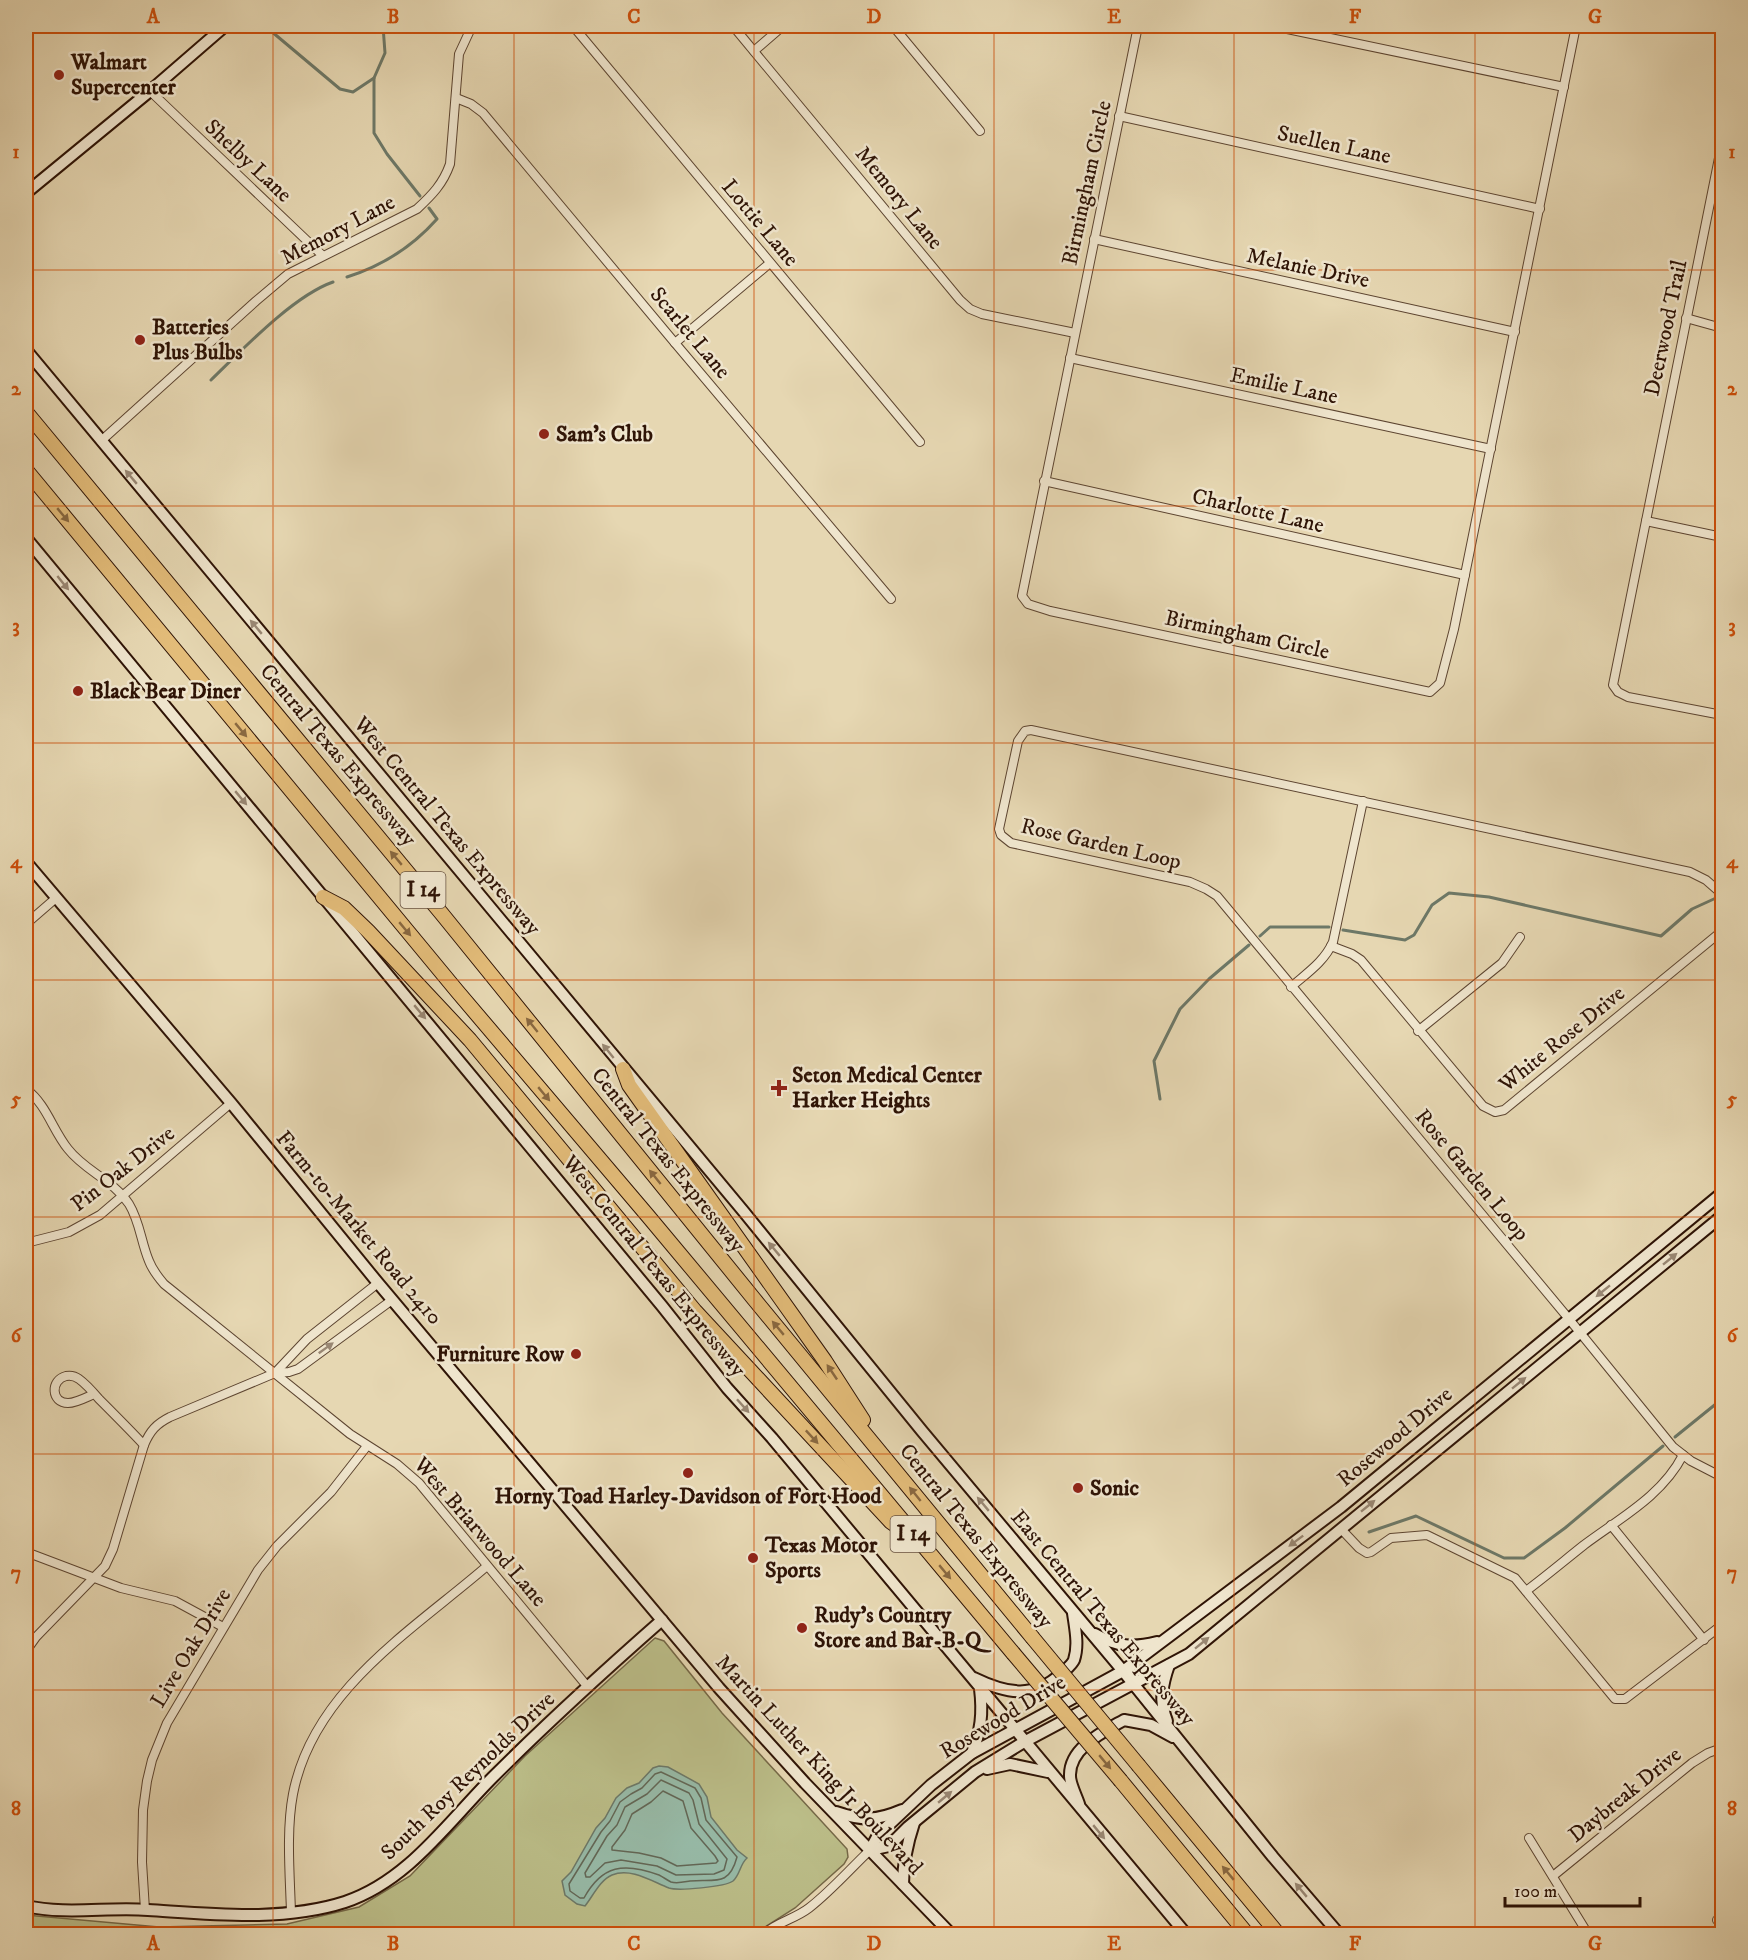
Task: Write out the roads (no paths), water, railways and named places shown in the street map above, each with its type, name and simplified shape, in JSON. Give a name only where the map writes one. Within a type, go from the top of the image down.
[{"type":"highway","name":"Central Texas Expressway","points":[[26,412],[442,914],[754,1299],[1278,1935]]},
{"type":"highway","name":"Central Texas Expressway","points":[[26,470],[457,991],[1121,1781],[1247,1935]]},
{"type":"highway","points":[[323,897],[344,908],[470,1040],[703,1320],[891,1522],[920,1542]]},
{"type":"highway","points":[[623,1069],[629,1085],[825,1361],[861,1415],[872,1441]]},
{"type":"main road","points":[[26,193],[225,26]]},
{"type":"main road","name":"West Central Texas Expressway","points":[[26,350],[838,1326]]},
{"type":"main road","name":"West Central Texas Expressway","points":[[26,538],[662,1305],[727,1388],[794,1464],[971,1676]]},
{"type":"main road","name":"Farm-to-Market Road 2410","points":[[26,862],[231,1103],[392,1300],[662,1620]]},
{"type":"main road","name":"Rosewood Drive","points":[[870,1850],[878,1835],[931,1785],[972,1753],[1123,1671],[1341,1507],[1722,1193]]},
{"type":"main road","name":"Rosewood Drive","points":[[870,1850],[889,1846],[914,1822],[975,1772],[1024,1742],[1189,1654],[1722,1216]]},
{"type":"main road","name":"East Central Texas Expressway","points":[[838,1326],[922,1431],[1123,1671],[1339,1935]]},
{"type":"main road","points":[[971,1676],[996,1689],[1017,1692],[1050,1684],[1073,1662],[1077,1638],[1072,1611]]},
{"type":"main road","name":"South Roy Reynolds Drive","points":[[26,1906],[85,1912],[145,1910],[230,1914],[291,1913],[347,1901],[370,1891],[406,1868],[492,1778],[587,1686],[662,1620]]},
{"type":"main road","name":"Martin Luther King Jr Boulevard","points":[[662,1620],[735,1706],[951,1935]]},
{"type":"main road","points":[[1089,1630],[1118,1645],[1140,1646],[1163,1640]]},
{"type":"main road","points":[[1169,1665],[1161,1697],[1170,1730]]},
{"type":"main road","points":[[971,1676],[1186,1935]]},
{"type":"main road","points":[[972,1753],[981,1726],[980,1688]]},
{"type":"main road","points":[[1081,1810],[1070,1777],[1074,1757],[1100,1734],[1124,1720],[1151,1725],[1179,1740]]},
{"type":"main road","points":[[975,1772],[1010,1764],[1049,1772]]},
{"type":"main road","points":[[833,1811],[856,1819],[870,1819],[884,1817],[908,1807]]},
{"type":"main road","points":[[903,1884],[903,1867],[914,1822]]},
{"type":"street","name":"Memory Lane","points":[[101,441],[288,274],[417,209],[434,193],[444,181],[450,164],[459,54],[472,26]]},
{"type":"street","name":"Lottie Lane","points":[[573,26],[920,442]]},
{"type":"street","name":"Memory Lane","points":[[733,26],[952,291],[970,309],[1075,333]]},
{"type":"street","points":[[754,51],[783,26]]},
{"type":"street","points":[[893,26],[980,131]]},
{"type":"street","name":"Birmingham Circle","points":[[1138,26],[1022,596],[1028,604],[1050,611],[1430,692],[1440,683],[1444,671],[1576,26]]},
{"type":"street","points":[[1273,26],[1564,87]]},
{"type":"street","name":"Shelby Lane","points":[[150,91],[169,112],[322,255]]},
{"type":"street","name":"Scarlet Lane","points":[[456,98],[471,104],[483,113],[891,599]]},
{"type":"street","name":"Suellen Lane","points":[[1119,116],[1540,208]]},
{"type":"street","name":"Deerwood Trail","points":[[1722,143],[1613,685],[1617,692],[1628,697],[1722,715]]},
{"type":"street","name":"Melanie Drive","points":[[1094,239],[1515,332]]},
{"type":"street","points":[[675,343],[770,263]]},
{"type":"street","points":[[1686,318],[1722,328]]},
{"type":"street","name":"Emilie Lane","points":[[1070,358],[1491,449]]},
{"type":"street","name":"Charlotte Lane","points":[[1044,481],[1465,575]]},
{"type":"street","points":[[1646,521],[1722,537]]},
{"type":"street","name":"Rose Garden Loop","points":[[1722,894],[1706,880],[1690,872],[1031,730],[1025,730],[1018,741],[999,829],[1006,840],[1202,886],[1216,896],[1581,1332],[1672,1447],[1722,1477]]},
{"type":"street","points":[[1291,987],[1321,962],[1331,946],[1363,801]]},
{"type":"street","points":[[26,924],[56,898]]},
{"type":"street","name":"White Rose Drive","points":[[1331,946],[1361,960],[1483,1106],[1495,1112],[1504,1110],[1722,931]]},
{"type":"street","points":[[1418,1031],[1502,963],[1520,937]]},
{"type":"street","name":"West Briarwood Lane","points":[[26,1089],[38,1099],[68,1149],[77,1159],[111,1183],[123,1197],[138,1221],[149,1262],[164,1284],[350,1434],[397,1464],[418,1483],[587,1686]]},
{"type":"street","name":"Pin Oak Drive","points":[[26,1243],[69,1232],[84,1225],[123,1197],[231,1103]]},
{"type":"street","points":[[275,1373],[307,1338],[378,1282]]},
{"type":"street","points":[[26,1651],[36,1637],[105,1566],[113,1549],[148,1434],[157,1424],[170,1416],[275,1373],[289,1372],[298,1368],[392,1300]]},
{"type":"street","points":[[94,1394],[67,1403],[58,1400],[54,1394],[57,1381],[70,1375],[79,1378],[144,1445]]},
{"type":"street","name":"Live Oak Drive","points":[[145,1910],[142,1833],[147,1781],[152,1760],[167,1723],[258,1570],[331,1491],[367,1446]]},
{"type":"street","points":[[1526,1591],[1648,1498],[1676,1469],[1683,1455]]},
{"type":"street","points":[[1611,1525],[1704,1640]]},
{"type":"street","points":[[1341,1529],[1367,1553],[1391,1538],[1427,1535],[1515,1578],[1615,1699],[1625,1700],[1722,1625]]},
{"type":"street","points":[[26,1552],[129,1590],[175,1601],[223,1627]]},
{"type":"street","points":[[291,1913],[290,1815],[292,1796],[302,1762],[312,1741],[329,1712],[381,1654],[488,1566]]},
{"type":"street","name":"Daybreak Drive","points":[[1553,1876],[1692,1763],[1722,1748]]},
{"type":"street","points":[[1529,1838],[1588,1935]]},
{"type":"street","points":[[765,1935],[776,1925],[791,1920],[810,1908],[870,1850]]},
{"type":"water","points":[[668,1767],[699,1784],[707,1797],[711,1817],[737,1850],[747,1858],[737,1876],[733,1881],[721,1885],[682,1889],[669,1888],[634,1874],[619,1873],[608,1877],[585,1906],[577,1904],[565,1895],[562,1881],[571,1872],[616,1798],[627,1788],[639,1783],[653,1768]]},
{"type":"waterway","points":[[265,26],[340,89],[353,92],[374,78]]},
{"type":"waterway","points":[[383,26],[385,53],[374,78],[374,133],[387,154],[420,196]]},
{"type":"waterway","points":[[347,277],[385,261],[418,238],[437,219],[429,208]]},
{"type":"waterway","points":[[211,380],[285,311],[301,299],[333,282]]},
{"type":"waterway","points":[[1343,930],[1405,940],[1414,935],[1432,905],[1449,893],[1489,897],[1661,936],[1692,909],[1716,898]]},
{"type":"waterway","points":[[1260,936],[1270,927],[1329,927]]},
{"type":"waterway","points":[[1160,1099],[1154,1061],[1180,1009],[1209,979],[1249,945]]},
{"type":"waterway","points":[[1675,1437],[1722,1399]]},
{"type":"waterway","points":[[1369,1532],[1416,1516],[1504,1558],[1524,1558],[1565,1528],[1663,1446]]},
{"type":"place","name":"Walmart Supercenter","points":[[59,75]]},
{"type":"place","name":"Batteries Plus Bulbs","points":[[140,340]]},
{"type":"place","name":"Sam's Club","points":[[544,434]]},
{"type":"place","name":"Black Bear Diner","points":[[78,691]]},
{"type":"place","name":"Seton Medical Center Harker Heights","points":[[779,1088]]},
{"type":"place","name":"Furniture Row","points":[[576,1354]]},
{"type":"place","name":"Horny Toad Harley-Davidson of Fort Hood","points":[[688,1473]]},
{"type":"place","name":"Sonic","points":[[1078,1488]]},
{"type":"place","name":"Texas Motor Sports","points":[[753,1558]]},
{"type":"place","name":"Rudy's Country Store and Bar-B-Q","points":[[802,1628]]}]
